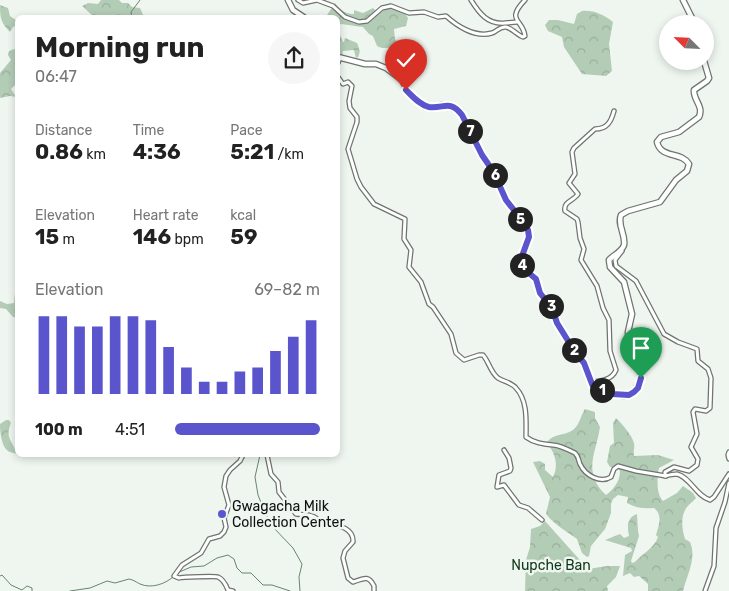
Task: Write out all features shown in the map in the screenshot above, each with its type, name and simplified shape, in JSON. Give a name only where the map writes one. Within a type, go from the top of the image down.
[{"type":"main road","points":[[288,0],[293,10],[300,15]]},
{"type":"main road","points":[[683,0],[690,15]]},
{"type":"main road","points":[[340,60],[376,64],[386,68],[402,80],[406,90],[422,104],[432,107],[449,106],[460,112],[482,155],[493,171],[506,200],[528,230],[529,237],[522,256],[524,269],[536,279],[540,293],[552,308],[557,323],[584,363],[594,387],[612,394],[624,396],[634,392],[641,378],[640,371],[629,348],[628,332],[632,314],[626,289],[622,279],[609,263],[610,258],[624,244],[619,219],[628,211],[660,202],[676,180],[688,169],[689,164],[684,158],[664,153],[657,142],[661,137],[679,132],[699,117],[701,109],[693,93],[694,90],[708,81],[707,70]]},
{"type":"street","points":[[298,0],[303,3],[317,0],[330,5],[345,17],[359,22],[367,21],[382,8],[391,6],[409,12],[424,12],[438,17],[446,16],[456,26],[476,33],[493,33],[500,28],[506,27],[523,37],[525,36],[524,30],[517,22],[517,12],[519,6],[525,0]]},
{"type":"street","points":[[471,0],[478,12],[491,22],[502,24],[517,22]]},
{"type":"street","points":[[340,80],[343,84],[348,82],[352,86],[349,101],[350,108],[357,117],[357,122],[348,149],[361,187],[374,204],[405,219],[404,239],[411,250],[409,267],[421,282],[429,304],[451,334],[456,353],[464,360],[483,355],[498,378],[516,388],[524,404],[527,422],[526,437],[548,445],[554,444],[575,453],[578,455],[582,467],[591,476],[601,480],[610,479],[614,469],[618,466],[636,472],[666,476],[674,474],[681,476],[704,497],[710,500],[729,474]]},
{"type":"street","points":[[591,382],[611,377],[616,370],[610,351],[609,320],[603,308],[597,286],[582,263],[581,258],[584,249],[580,238],[578,222],[565,211],[564,207],[566,203],[578,194],[570,183],[575,174],[572,156],[574,148],[595,129],[606,126],[614,111]]},
{"type":"street","points":[[622,248],[621,254],[615,260],[616,266],[636,281],[664,334],[697,349],[698,361],[708,369],[711,378],[710,408],[706,411],[695,410],[693,412],[697,434],[691,447],[698,459],[697,465],[689,471],[674,467],[665,472],[666,476]]},
{"type":"street","points":[[504,450],[509,458],[511,468],[510,471],[499,475],[497,487],[504,485],[519,505],[526,507],[542,520]]},
{"type":"street","points":[[729,452],[729,458]]},
{"type":"street","points":[[233,591],[228,590],[223,581],[216,577],[187,576],[178,578],[174,576],[182,565],[201,553],[210,539],[220,536],[224,532],[226,528],[224,518],[229,505],[224,487],[226,476],[242,457]]},
{"type":"street","points":[[267,457],[271,474],[278,482],[279,492],[296,514],[309,515],[324,523],[330,523],[351,532],[352,542],[345,551],[343,558],[347,567],[347,575],[353,582],[363,578],[369,580],[374,586],[374,591]]},
{"type":"street","points":[[705,591],[714,566],[716,528],[729,483]]},
{"type":"green space","points":[[101,0],[119,0],[122,3],[128,3],[132,7],[140,8],[143,15],[92,15],[82,6],[88,3],[98,4]]},
{"type":"green space","points":[[335,3],[343,11],[351,14],[354,14],[354,10],[363,13],[373,8],[378,13],[391,7],[404,12],[408,18],[406,26],[394,29],[395,39],[401,47],[399,57],[392,49],[377,46],[373,36],[363,27],[340,25],[340,15],[327,15]]},
{"type":"green space","points":[[0,5],[8,8],[10,16],[15,20],[15,26],[10,32],[5,26],[0,13]]},
{"type":"green space","points":[[582,11],[591,11],[613,22],[609,44],[612,71],[606,76],[582,74],[564,47],[562,37],[548,31],[545,25],[549,20],[574,24],[577,14]]},
{"type":"green space","points":[[340,35],[343,42],[345,38],[357,43],[360,52],[356,58],[354,50],[343,51],[342,56],[340,55]]},
{"type":"green space","points":[[15,49],[15,85],[11,89],[15,97],[0,98],[0,73],[11,60],[8,55]]},
{"type":"green space","points":[[15,293],[15,318],[6,309],[0,308],[0,301],[7,304],[14,303]]},
{"type":"green space","points":[[585,409],[595,412],[595,418],[600,427],[592,470],[599,487],[606,495],[612,490],[620,475],[620,471],[616,467],[610,467],[607,462],[610,446],[614,443],[613,423],[616,418],[633,440],[634,456],[658,455],[674,460],[659,468],[658,490],[663,501],[677,493],[683,486],[693,493],[696,498],[687,507],[682,518],[685,539],[690,542],[692,548],[691,566],[683,591],[648,591],[648,584],[639,576],[634,577],[630,573],[623,576],[625,555],[632,551],[631,548],[605,540],[620,534],[624,538],[629,536],[628,523],[631,517],[637,514],[639,536],[631,561],[632,563],[635,562],[651,548],[658,537],[656,535],[659,514],[654,508],[634,506],[627,503],[628,497],[618,495],[611,504],[611,513],[605,529],[591,546],[589,556],[587,557],[582,553],[577,539],[557,525],[546,514],[550,497],[533,462],[540,461],[545,464],[545,470],[553,477],[556,468],[555,459],[547,443],[553,437],[572,431],[578,424]]},
{"type":"green space","points":[[6,420],[9,420],[11,423],[9,437],[15,449],[15,454],[8,451],[2,442],[0,424]]},
{"type":"green space","name":"Nupche Ban","points":[[545,521],[588,569],[620,566],[616,577],[607,586],[608,591],[525,591],[526,560],[530,547],[531,529],[540,526]]},
{"type":"waterway","points":[[132,15],[131,12],[140,0]]},
{"type":"waterway","points":[[260,457],[255,477],[258,495],[271,525],[293,548],[302,564],[299,577],[300,591]]},
{"type":"waterway","points":[[177,573],[191,567],[204,566],[217,558],[228,555],[234,559],[237,568],[242,573],[251,573],[263,585],[272,585],[290,591]]},
{"type":"waterway","points":[[0,576],[2,575],[11,585],[22,590],[27,586],[32,588],[32,591]]},
{"type":"waterway","points":[[70,591],[90,588],[107,581],[115,583],[129,579],[140,584],[153,586],[163,583],[174,576]]},
{"type":"place","name":"Gwagacha Milk Collection Center","points":[[222,514]]},
{"type":"route","points":[[406,90],[422,104],[432,107],[446,105],[458,110],[462,115],[473,140],[493,171],[506,200],[528,230],[529,237],[522,256],[522,265],[538,282],[540,293],[552,308],[557,323],[584,363],[594,387],[612,394],[624,396],[629,395],[638,388],[641,378]]}]
